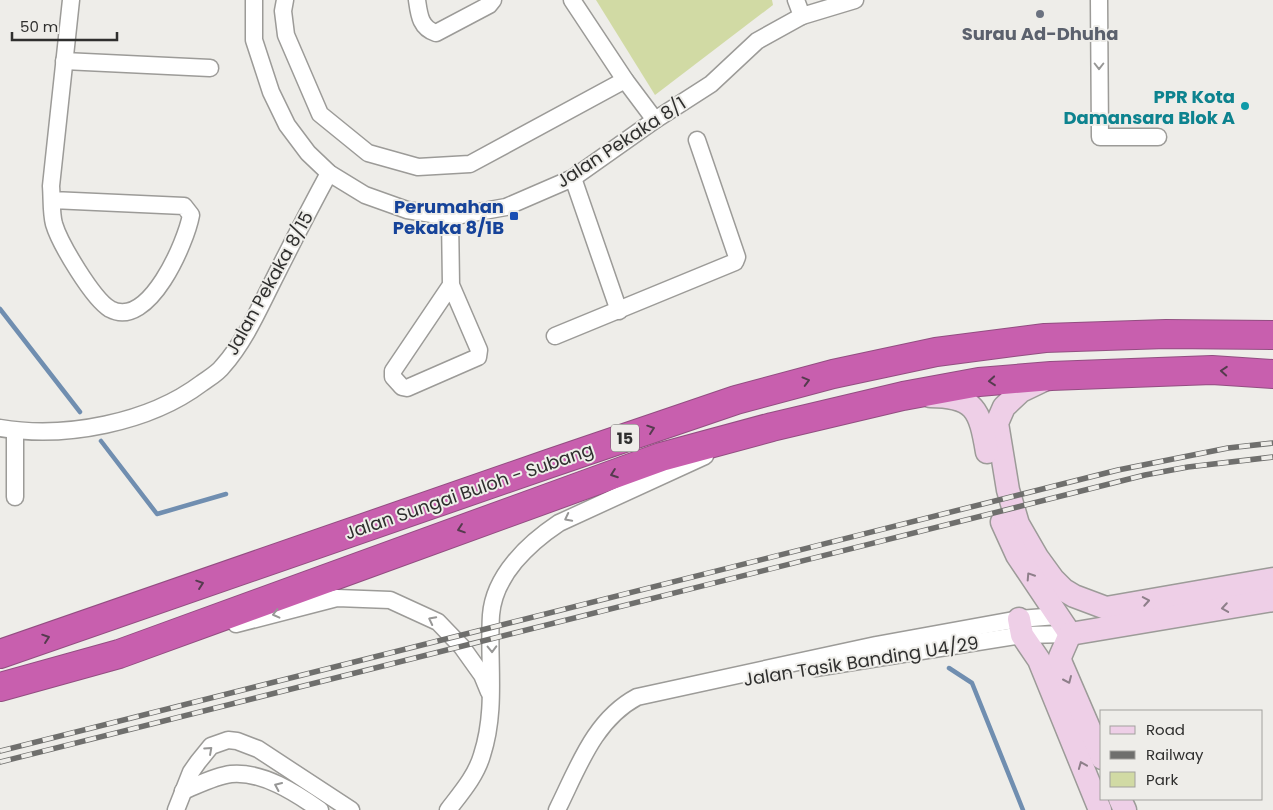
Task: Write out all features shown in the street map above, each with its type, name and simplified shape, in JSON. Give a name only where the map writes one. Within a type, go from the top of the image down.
[{"type":"highway","name":"Jalan Sungai Buloh - Subang","points":[[0,654],[566,457],[736,400],[833,374],[936,352],[1045,338],[1166,334],[1273,335]]},
{"type":"highway","name":"Jalan Sungai Buloh - Subang","points":[[0,687],[119,654],[661,457],[772,428],[903,396],[979,382],[1051,376],[1212,370],[1273,374]]},
{"type":"street","points":[[52,200],[184,206],[191,215],[172,267],[160,286],[140,304],[126,311],[111,310],[97,298],[61,241],[53,222],[51,186],[71,0]]},
{"type":"street","name":"Jalan Pekaka 8/1","points":[[254,0],[254,40],[271,92],[287,125],[308,154],[328,173],[366,195],[407,210],[450,217],[506,207],[574,178],[655,120],[711,84],[757,41],[802,16],[854,0]]},
{"type":"street","points":[[285,0],[283,11],[286,35],[320,114],[368,153],[418,167],[470,164],[625,80]]},
{"type":"street","points":[[417,0],[421,22],[429,31],[436,33],[488,5],[492,0]]},
{"type":"street","points":[[572,0],[625,80],[655,120]]},
{"type":"street","points":[[796,0],[802,16]]},
{"type":"street","points":[[1099,0],[1100,137],[1158,137]]},
{"type":"street","points":[[64,61],[210,68]]},
{"type":"street","points":[[555,336],[732,265],[737,257],[697,140]]},
{"type":"street","name":"Jalan Pekaka 8/15","points":[[8,429],[71,430],[131,420],[162,407],[193,390],[222,368],[243,340],[328,173]]},
{"type":"street","points":[[574,178],[618,311]]},
{"type":"street","points":[[450,217],[451,285],[479,350],[478,357],[407,388],[402,386],[393,377],[393,371],[451,285]]},
{"type":"street","points":[[1051,376],[1021,391],[1004,407],[997,423],[1008,490],[1018,524],[1037,557],[1053,579],[1074,596],[1106,608]]},
{"type":"street","points":[[903,396],[953,396],[967,403],[978,414],[983,428],[996,501],[1004,531],[1017,555],[1063,625]]},
{"type":"street","points":[[448,810],[469,784],[482,755],[492,699],[491,614],[496,595],[518,558],[538,537],[559,523],[588,508],[772,428]]},
{"type":"street","points":[[8,429],[16,497]]},
{"type":"street","points":[[1063,625],[1106,608],[1273,578]]},
{"type":"street","points":[[1053,579],[1063,625],[1061,664],[1100,753]]},
{"type":"street","points":[[119,654],[337,598],[390,600],[438,622],[462,647],[482,675],[492,699]]},
{"type":"street","points":[[1063,625],[1273,600]]},
{"type":"street","name":"Jalan Tasik Banding U4/29","points":[[557,810],[596,733],[612,713],[637,697],[1020,627],[1063,625]]},
{"type":"street","points":[[1020,627],[1039,660],[1100,810]]},
{"type":"street","points":[[176,810],[191,772],[212,746],[228,740],[238,741],[258,749],[350,810]]},
{"type":"street","points":[[183,791],[230,775],[249,776],[285,789],[320,810]]},
{"type":"green space","points":[[596,0],[772,0],[773,5],[655,95]]},
{"type":"waterway","points":[[0,309],[80,412]]},
{"type":"waterway","points":[[101,441],[157,514],[226,494]]},
{"type":"waterway","points":[[949,668],[972,683],[1023,810]]},
{"type":"railway","points":[[0,751],[1118,470],[1228,448],[1273,443]]},
{"type":"railway","points":[[0,762],[1145,475],[1188,467],[1273,457]]},
{"type":"place","name":"Surau Ad-Dhuha","points":[[1040,14]]},
{"type":"place","name":"PPR Kota Damansara Blok A","points":[[1245,106]]},
{"type":"place","name":"Perumahan Pekaka 8/1B","points":[[514,216]]}]
